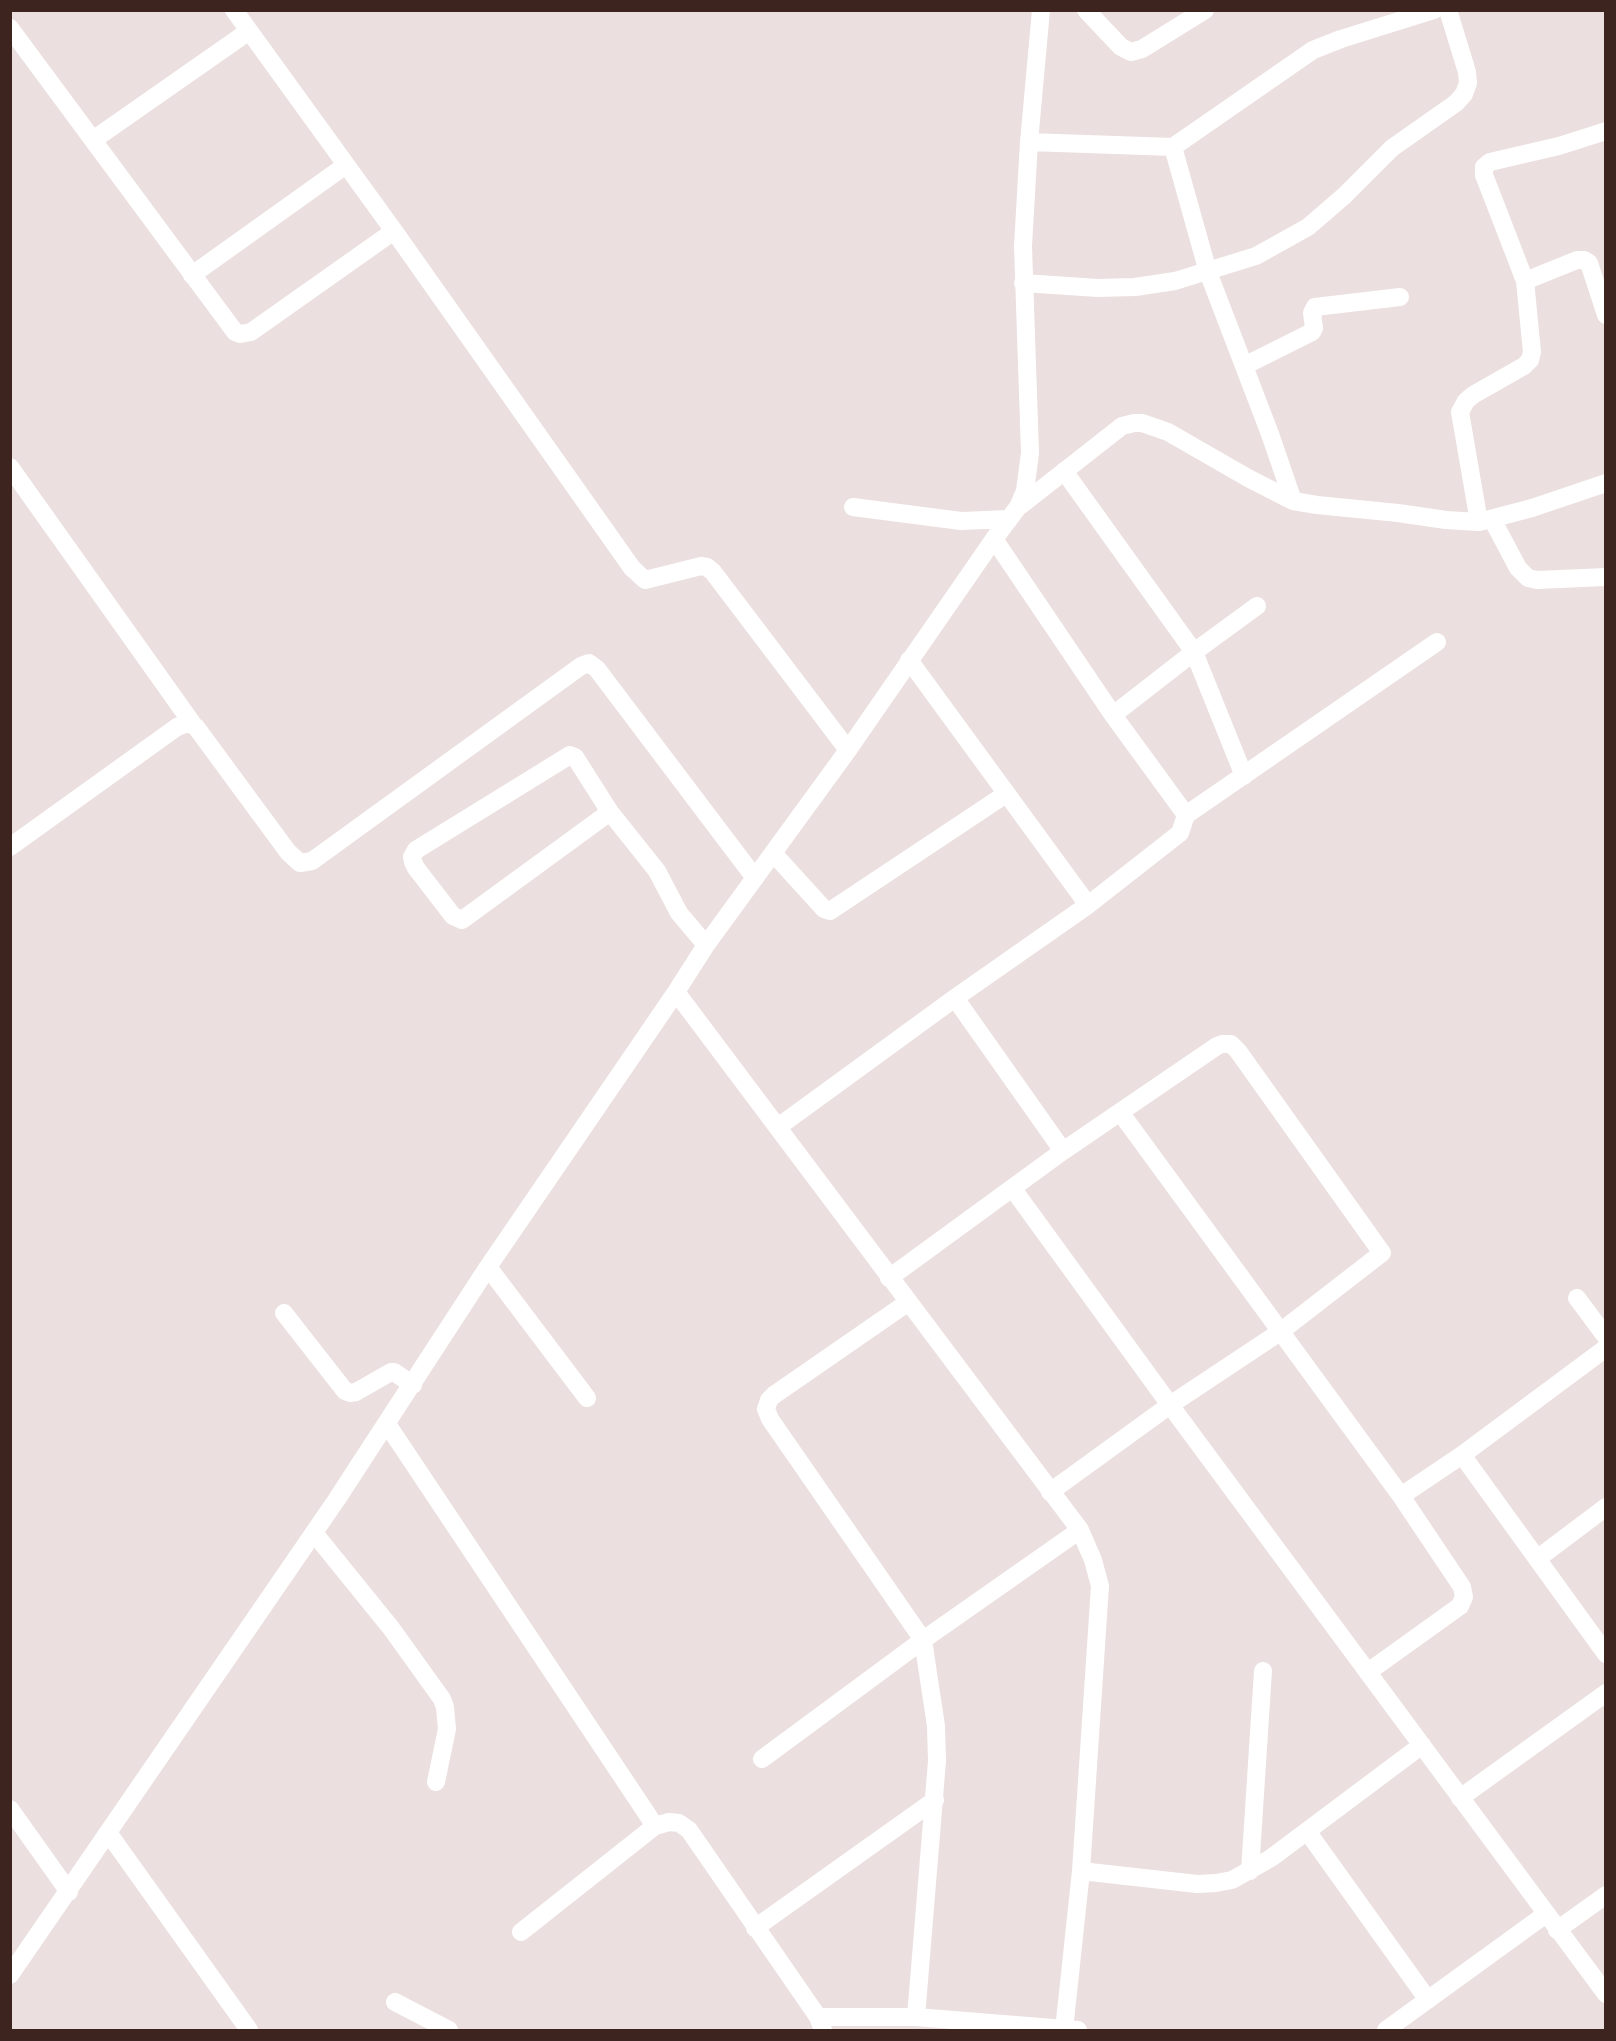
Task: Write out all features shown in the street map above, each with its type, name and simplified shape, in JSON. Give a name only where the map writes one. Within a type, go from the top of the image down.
[{"type":"street","points":[[234,10],[394,231],[632,568],[645,580],[701,566],[713,572],[848,750]]},
{"type":"street","points":[[10,1976],[314,1533],[488,1267],[706,945],[848,750],[1014,513],[1025,491],[1029,453],[1023,246],[1029,142],[1041,10]]},
{"type":"street","points":[[1086,10],[1121,47],[1131,52],[1142,49],[1205,10]]},
{"type":"street","points":[[1029,142],[1173,147],[1313,50],[1434,10]]},
{"type":"street","points":[[1023,283],[1098,288],[1135,287],[1175,281],[1256,256],[1308,227],[1344,196],[1392,148],[1456,103],[1464,94],[1468,83],[1448,10]]},
{"type":"street","points":[[10,28],[230,327],[240,334],[250,332],[394,231]]},
{"type":"street","points":[[93,140],[249,31]]},
{"type":"street","points":[[1605,130],[1559,146],[1490,162],[1484,167],[1484,175],[1525,281],[1532,352],[1530,360],[1524,366],[1473,395],[1466,401],[1460,412],[1485,520],[1518,568],[1528,578],[1537,580],[1605,577]]},
{"type":"street","points":[[1173,147],[1209,272],[1293,501]]},
{"type":"street","points":[[192,275],[346,165]]},
{"type":"street","points":[[1525,281],[1577,260],[1584,260],[1589,263],[1605,315]]},
{"type":"street","points":[[1244,366],[1312,332],[1314,328],[1312,313],[1315,308],[1400,297]]},
{"type":"street","points":[[853,507],[961,521],[1014,513],[1122,426],[1134,423],[1142,423],[1168,432],[1293,501],[1344,508],[1446,520],[1485,520],[1532,508],[1605,483]]},
{"type":"street","points":[[10,467],[192,723],[288,852],[300,863],[312,861],[581,666],[589,663],[597,669],[755,878]]},
{"type":"street","points":[[1064,471],[1194,652],[1244,776]]},
{"type":"street","points":[[994,539],[1113,715],[1186,815]]},
{"type":"street","points":[[1113,715],[1257,606]]},
{"type":"street","points":[[778,1127],[1088,905],[1180,833],[1186,815],[1437,642]]},
{"type":"street","points":[[909,660],[1088,905]]},
{"type":"street","points":[[10,847],[177,727],[192,723]]},
{"type":"street","points":[[610,812],[462,920],[453,916],[413,862],[412,857],[416,850],[569,755],[574,758],[610,812],[657,871],[680,913],[706,945]]},
{"type":"street","points":[[773,853],[824,909],[833,910],[1006,794]]},
{"type":"street","points":[[521,1932],[656,1826],[669,1822],[679,1823],[689,1830],[820,2024],[916,2017],[956,2026],[1069,2030],[1100,1586],[1094,1560],[1080,1530],[907,1303],[676,992]]},
{"type":"street","points":[[956,998],[1063,1151]]},
{"type":"street","points":[[889,1278],[1063,1151],[1217,1046],[1231,1044],[1238,1051],[1382,1253],[1280,1332],[1170,1405],[1050,1492]]},
{"type":"street","points":[[1120,1112],[1401,1496],[1462,1587],[1464,1597],[1460,1606],[1368,1672]]},
{"type":"street","points":[[1013,1189],[1605,1994]]},
{"type":"street","points":[[488,1267],[587,1398]]},
{"type":"street","points":[[1576,1298],[1605,1337]]},
{"type":"street","points":[[907,1303],[774,1395],[769,1400],[766,1409],[923,1640],[936,1726],[935,1800],[916,2017]]},
{"type":"street","points":[[284,1313],[345,1391],[356,1392],[391,1372],[413,1384]]},
{"type":"street","points":[[1401,1496],[1462,1455],[1605,1348]]},
{"type":"street","points":[[387,1424],[656,1826]]},
{"type":"street","points":[[1462,1455],[1605,1654]]},
{"type":"street","points":[[1537,1559],[1605,1507]]},
{"type":"street","points":[[762,1759],[923,1640],[1080,1530]]},
{"type":"street","points":[[314,1533],[391,1628],[442,1699],[447,1729],[436,1782]]},
{"type":"street","points":[[1250,1871],[1263,1671]]},
{"type":"street","points":[[1460,1798],[1605,1693]]},
{"type":"street","points":[[1081,1871],[1197,1884],[1232,1880],[1250,1871],[1422,1745]]},
{"type":"street","points":[[755,1928],[935,1800]]},
{"type":"street","points":[[10,1809],[69,1892]]},
{"type":"street","points":[[1306,1831],[1428,2000]]},
{"type":"street","points":[[109,1834],[249,2031]]},
{"type":"street","points":[[1557,1930],[1605,1895]]},
{"type":"street","points":[[1386,2031],[1546,1914]]},
{"type":"street","points":[[394,2002],[449,2031]]}]
